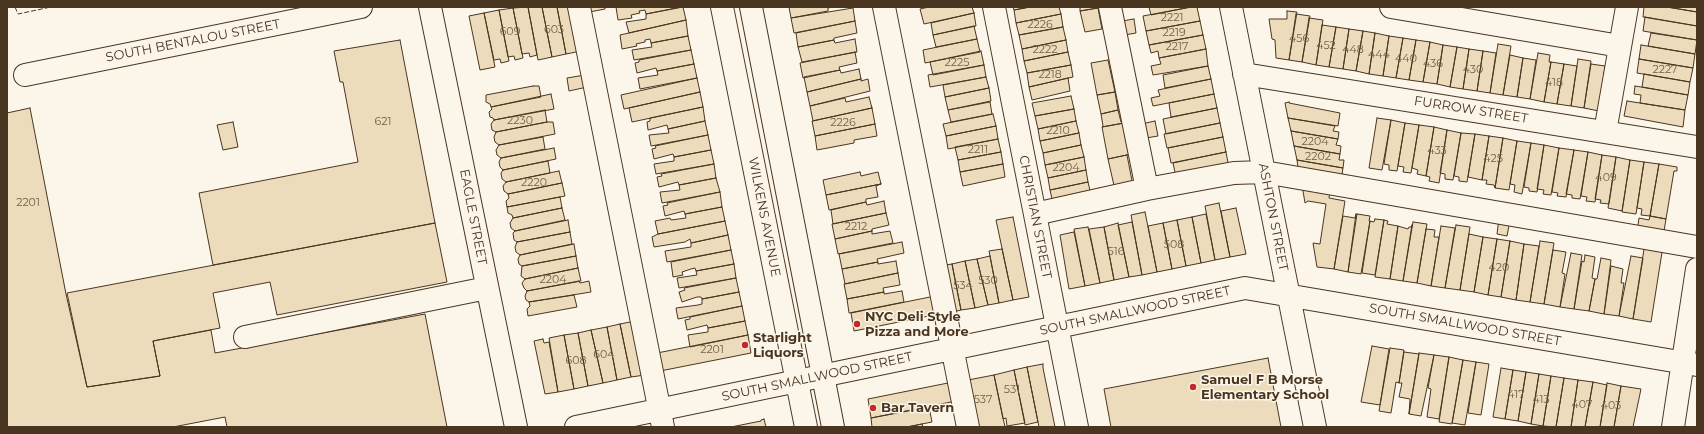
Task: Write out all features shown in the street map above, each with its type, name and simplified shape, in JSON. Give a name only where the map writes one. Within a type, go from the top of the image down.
[{"type":"street","name":"SOUTH BENTALOU STREET","points":[[26,75],[361,7]]},
{"type":"street","name":"EAGLE STREET","points":[[430,7],[516,427]]},
{"type":"street","points":[[579,7],[661,418]]},
{"type":"street","name":"WILKENS AVENUE","points":[[722,7],[806,427]]},
{"type":"street","name":"WILKENS AVENUE","points":[[751,7],[833,427]]},
{"type":"street","points":[[884,7],[968,427]]},
{"type":"street","name":"CHRISTIAN STREET","points":[[994,7],[1077,427]]},
{"type":"street","points":[[1110,7],[1147,189]]},
{"type":"street","name":"ASHTON STREET","points":[[1231,7],[1316,427]]},
{"type":"street","points":[[1392,7],[1620,46]]},
{"type":"street","points":[[1605,132],[1627,7]]},
{"type":"street","name":"FURROW STREET","points":[[1244,74],[1697,147]]},
{"type":"street","points":[[1035,214],[1147,189],[1238,172],[1264,172],[1697,247]]},
{"type":"street","points":[[1673,427],[1690,363],[1697,269]]},
{"type":"street","points":[[245,337],[487,288]]},
{"type":"street","name":"SOUTH SMALLWOOD STREET","points":[[576,427],[661,418],[797,381],[1244,288],[1690,363]]},
{"type":"building","points":[[528,7],[537,55],[530,57],[529,53],[522,54],[513,8]]},
{"type":"building","points":[[528,7],[542,7],[552,57],[538,60]]},
{"type":"building","points":[[542,7],[557,7],[566,54],[552,57]]},
{"type":"building","points":[[557,7],[572,7],[581,51],[566,54]]},
{"type":"building","points":[[583,7],[605,7],[605,9],[584,13]]},
{"type":"building","points":[[616,7],[681,7],[646,14],[645,10],[639,11],[640,13],[631,15],[632,18],[618,20]]},
{"type":"building","points":[[683,7],[686,20],[629,33],[626,22],[646,19],[646,14]]},
{"type":"building","points":[[789,7],[833,7],[828,8],[828,11],[791,18]]},
{"type":"building","points":[[929,7],[972,7],[974,13],[924,24],[920,9]]},
{"type":"building","points":[[1013,7],[1030,7],[1014,10]]},
{"type":"building","points":[[1030,7],[1059,7],[1061,14],[1016,23],[1014,10]]},
{"type":"building","points":[[1080,7],[1098,7],[1098,8],[1080,11]]},
{"type":"building","points":[[1149,7],[1191,7],[1151,15]]},
{"type":"building","points":[[1197,7],[1200,21],[1146,31],[1143,16]]},
{"type":"building","points":[[1644,7],[1667,7],[1697,12],[1697,26],[1643,17]]},
{"type":"building","points":[[1667,7],[1697,7],[1697,12]]},
{"type":"building","points":[[513,8],[523,58],[515,60],[514,56],[508,57],[499,10]]},
{"type":"building","points":[[853,8],[855,21],[794,33],[791,18]]},
{"type":"building","points":[[1098,8],[1102,29],[1085,32],[1080,11]]},
{"type":"building","points":[[499,10],[509,61],[501,63],[500,59],[494,60],[484,13]]},
{"type":"building","points":[[1287,11],[1297,12],[1289,60],[1276,58],[1275,40],[1272,39],[1269,19],[1287,19]]},
{"type":"building","points":[[484,13],[495,67],[480,70],[469,16]]},
{"type":"building","points":[[974,13],[976,26],[933,35],[931,23]]},
{"type":"building","points":[[1061,14],[1063,27],[1019,35],[1016,23]]},
{"type":"building","points":[[1296,14],[1310,16],[1302,62],[1289,60]]},
{"type":"building","points":[[1645,17],[1697,26],[1697,40],[1643,31]]},
{"type":"building","points":[[1309,18],[1323,20],[1316,65],[1302,62]]},
{"type":"building","points":[[1134,19],[1136,33],[1119,36],[1116,22]]},
{"type":"building","points":[[686,20],[688,36],[651,43],[650,39],[636,44],[637,46],[622,49],[620,35]]},
{"type":"building","points":[[855,21],[857,33],[834,38],[834,40],[798,47],[796,33]]},
{"type":"building","points":[[1200,21],[1203,35],[1149,45],[1146,31]]},
{"type":"building","points":[[1322,25],[1336,27],[1329,67],[1316,65]]},
{"type":"building","points":[[974,26],[977,39],[936,47],[933,35]]},
{"type":"building","points":[[1063,27],[1066,40],[1022,49],[1019,35]]},
{"type":"building","points":[[1336,27],[1349,29],[1343,69],[1329,67]]},
{"type":"building","points":[[1349,29],[1363,31],[1356,71],[1343,69]]},
{"type":"building","points":[[1363,31],[1375,33],[1369,74],[1356,71]]},
{"type":"building","points":[[1375,33],[1389,36],[1383,76],[1369,74]]},
{"type":"building","points":[[1651,33],[1697,40],[1695,54],[1648,46]]},
{"type":"building","points":[[1203,35],[1206,49],[1159,58],[1158,51],[1151,53],[1149,45]]},
{"type":"building","points":[[688,36],[691,50],[634,60],[632,50],[652,47],[651,43]]},
{"type":"building","points":[[1389,36],[1403,38],[1396,78],[1383,76]]},
{"type":"building","points":[[1403,38],[1416,40],[1409,80],[1396,78]]},
{"type":"building","points":[[855,39],[857,52],[802,62],[798,47],[834,40],[835,43]]},
{"type":"building","points":[[977,39],[980,52],[925,63],[923,50]]},
{"type":"building","points":[[400,40],[435,223],[213,265],[199,193],[358,162],[343,82],[340,82],[334,51]]},
{"type":"building","points":[[1066,40],[1068,52],[1024,61],[1022,49]]},
{"type":"building","points":[[1416,40],[1430,42],[1423,82],[1409,80]]},
{"type":"building","points":[[1430,42],[1443,45],[1437,84],[1423,82]]},
{"type":"building","points":[[1498,44],[1511,46],[1503,95],[1490,93]]},
{"type":"building","points":[[1443,45],[1457,47],[1450,87],[1437,84]]},
{"type":"building","points":[[1641,45],[1695,54],[1693,68],[1639,59]]},
{"type":"building","points":[[1457,47],[1469,49],[1463,89],[1450,87]]},
{"type":"building","points":[[1206,49],[1208,66],[1153,75],[1151,66],[1161,64],[1159,58]]},
{"type":"building","points":[[1469,49],[1483,51],[1477,91],[1463,89]]},
{"type":"building","points":[[691,50],[694,64],[657,71],[656,68],[637,73],[635,63],[639,62],[639,60]]},
{"type":"building","points":[[981,51],[984,65],[933,75],[930,62]]},
{"type":"building","points":[[1483,51],[1496,53],[1490,93],[1477,91]]},
{"type":"building","points":[[855,52],[857,63],[839,67],[840,70],[803,78],[800,63]]},
{"type":"building","points":[[1068,52],[1071,65],[1027,73],[1024,61]]},
{"type":"building","points":[[1538,53],[1550,55],[1549,62],[1551,62],[1544,102],[1530,99]]},
{"type":"building","points":[[1510,55],[1523,58],[1517,97],[1503,95]]},
{"type":"building","points":[[1523,58],[1536,60],[1530,99],[1517,97]]},
{"type":"building","points":[[1578,59],[1591,61],[1584,108],[1571,106]]},
{"type":"building","points":[[1639,59],[1693,68],[1690,82],[1637,73]]},
{"type":"building","points":[[1108,60],[1115,92],[1097,95],[1091,63]]},
{"type":"building","points":[[1551,62],[1564,64],[1557,104],[1544,102]]},
{"type":"building","points":[[694,64],[697,78],[640,89],[638,78],[658,75],[657,71]]},
{"type":"building","points":[[1564,64],[1577,66],[1571,106],[1557,104]]},
{"type":"building","points":[[1591,64],[1605,66],[1599,111],[1584,108]]},
{"type":"building","points":[[984,65],[986,77],[930,87],[928,75]]},
{"type":"building","points":[[1071,65],[1073,77],[1029,87],[1027,73]]},
{"type":"building","points":[[1208,66],[1211,79],[1165,88],[1163,75]]},
{"type":"building","points":[[859,69],[861,79],[807,92],[804,77],[840,70],[841,73]]},
{"type":"building","points":[[1644,74],[1690,82],[1688,95],[1642,87]]},
{"type":"building","points":[[585,75],[587,87],[569,91],[567,78]]},
{"type":"building","points":[[986,77],[989,88],[945,97],[943,85]]},
{"type":"building","points":[[697,78],[700,92],[624,109],[621,95]]},
{"type":"building","points":[[1068,78],[1070,91],[1032,100],[1029,87]]},
{"type":"building","points":[[861,79],[861,81],[868,79],[870,91],[810,106],[807,92]]},
{"type":"building","points":[[1211,79],[1214,94],[1153,106],[1151,98],[1160,96],[1158,90]]},
{"type":"building","points":[[539,86],[541,97],[491,107],[490,104],[486,102],[486,95]]},
{"type":"building","points":[[1635,86],[1688,95],[1685,110],[1640,103],[1641,95],[1634,94]]},
{"type":"building","points":[[989,88],[991,101],[948,110],[945,97]]},
{"type":"building","points":[[700,92],[703,107],[632,122],[629,108]]},
{"type":"building","points":[[1115,92],[1118,110],[1101,114],[1097,95]]},
{"type":"building","points":[[551,94],[554,109],[494,120],[490,117],[489,112],[492,109],[491,107]]},
{"type":"building","points":[[1214,94],[1217,108],[1171,117],[1169,103]]},
{"type":"building","points":[[1071,96],[1074,109],[1035,116],[1032,103]]},
{"type":"building","points":[[869,97],[872,108],[813,121],[810,106],[845,98],[846,102]]},
{"type":"building","points":[[1627,101],[1685,110],[1683,127],[1624,116]]},
{"type":"building","points":[[990,102],[992,114],[951,122],[948,110]]},
{"type":"building","points":[[1289,102],[1340,113],[1338,126],[1288,118],[1285,103]]},
{"type":"building","points":[[703,107],[705,121],[668,129],[667,125],[648,130],[647,122],[650,121],[650,118]]},
{"type":"building","points":[[30,108],[66,294],[87,387],[160,376],[153,341],[211,330],[215,353],[425,314],[447,427],[227,427],[225,417],[173,427],[7,427],[7,113]]},
{"type":"building","points":[[872,108],[875,124],[815,136],[812,121]]},
{"type":"building","points":[[1217,108],[1220,123],[1166,134],[1163,119]]},
{"type":"building","points":[[1074,109],[1076,121],[1038,129],[1035,116]]},
{"type":"building","points":[[545,110],[547,122],[496,132],[492,130],[491,124],[494,120]]},
{"type":"building","points":[[1118,110],[1121,122],[1124,123],[1102,127],[1101,114]]},
{"type":"building","points":[[993,114],[996,126],[946,136],[943,124]]},
{"type":"building","points":[[1288,118],[1335,126],[1333,131],[1339,132],[1338,139],[1291,131]]},
{"type":"building","points":[[1377,118],[1391,120],[1382,170],[1369,168]]},
{"type":"building","points":[[1391,120],[1405,123],[1397,171],[1389,170],[1389,165],[1384,164]]},
{"type":"building","points":[[705,121],[708,135],[651,146],[649,135],[669,133],[668,129]]},
{"type":"building","points":[[1076,121],[1079,133],[1040,141],[1038,129]]},
{"type":"building","points":[[1155,121],[1158,136],[1140,139],[1137,125]]},
{"type":"building","points":[[233,122],[238,147],[223,150],[217,125]]},
{"type":"building","points":[[553,122],[555,134],[499,145],[495,142],[494,137],[496,132]]},
{"type":"building","points":[[1124,123],[1131,154],[1108,159],[1102,127]]},
{"type":"building","points":[[1220,123],[1223,137],[1167,148],[1164,134]]},
{"type":"building","points":[[1405,123],[1419,125],[1411,173],[1403,172],[1404,167],[1398,166]]},
{"type":"building","points":[[875,124],[877,136],[854,140],[854,143],[817,150],[815,136]]},
{"type":"building","points":[[1419,125],[1434,127],[1426,176],[1417,174],[1418,170],[1412,168]]},
{"type":"building","points":[[996,126],[998,139],[948,149],[946,136]]},
{"type":"building","points":[[1434,127],[1447,130],[1439,183],[1429,181],[1430,177],[1426,176]]},
{"type":"building","points":[[1447,130],[1461,133],[1453,180],[1445,179],[1445,174],[1440,173]]},
{"type":"building","points":[[1291,131],[1338,139],[1336,145],[1341,146],[1340,154],[1294,146]]},
{"type":"building","points":[[1079,133],[1081,145],[1043,153],[1040,141]]},
{"type":"building","points":[[1461,133],[1475,134],[1467,182],[1459,181],[1459,177],[1454,176]]},
{"type":"building","points":[[1475,134],[1489,136],[1482,180],[1468,177]]},
{"type":"building","points":[[708,135],[711,150],[674,157],[673,154],[654,159],[652,149],[656,148],[655,146]]},
{"type":"building","points":[[1489,136],[1503,138],[1495,188],[1494,185],[1486,184],[1487,180],[1482,180]]},
{"type":"building","points":[[543,137],[545,149],[501,158],[497,155],[496,150],[499,145]]},
{"type":"building","points":[[1223,137],[1226,152],[1171,163],[1168,148]]},
{"type":"building","points":[[1503,138],[1517,141],[1509,190],[1495,188]]},
{"type":"building","points":[[998,139],[1001,152],[958,160],[955,147]]},
{"type":"building","points":[[1517,141],[1531,143],[1522,194],[1514,192],[1515,185],[1510,184]]},
{"type":"building","points":[[1531,143],[1544,145],[1537,192],[1529,191],[1529,188],[1524,187]]},
{"type":"building","points":[[1081,145],[1084,157],[1045,165],[1043,153]]},
{"type":"building","points":[[1544,145],[1559,148],[1551,195],[1543,194],[1544,190],[1537,189]]},
{"type":"building","points":[[1294,146],[1340,154],[1339,160],[1344,160],[1343,168],[1297,160]]},
{"type":"building","points":[[554,148],[556,159],[503,170],[500,167],[499,162],[501,158]]},
{"type":"building","points":[[1559,148],[1574,150],[1566,197],[1557,196],[1558,193],[1552,192]]},
{"type":"building","points":[[711,150],[714,164],[656,174],[654,164],[674,161],[674,157]]},
{"type":"building","points":[[1574,150],[1588,152],[1580,199],[1572,198],[1572,195],[1566,194]]},
{"type":"building","points":[[1001,152],[1003,164],[960,172],[958,160]]},
{"type":"building","points":[[1226,152],[1229,168],[1176,177],[1173,163]]},
{"type":"building","points":[[1588,152],[1602,155],[1595,202],[1586,201],[1587,197],[1581,196]]},
{"type":"building","points":[[1127,155],[1133,186],[1115,190],[1108,159]]},
{"type":"building","points":[[1602,155],[1616,157],[1609,204],[1600,203],[1601,200],[1595,199]]},
{"type":"building","points":[[1084,157],[1086,170],[1048,178],[1045,165]]},
{"type":"building","points":[[1616,157],[1630,160],[1622,211],[1608,208]]},
{"type":"building","points":[[1297,160],[1343,168],[1342,174],[1347,175],[1346,183],[1299,175]]},
{"type":"building","points":[[1630,160],[1644,162],[1636,214],[1622,212]]},
{"type":"building","points":[[548,161],[550,173],[506,182],[502,179],[501,173],[503,170]]},
{"type":"building","points":[[1644,162],[1659,164],[1650,216],[1641,215],[1642,209],[1637,208]]},
{"type":"building","points":[[714,164],[716,178],[679,185],[678,182],[659,187],[657,177],[662,176],[661,174]]},
{"type":"building","points":[[1003,164],[1005,177],[963,186],[960,172]]},
{"type":"building","points":[[1659,164],[1677,167],[1677,171],[1674,171],[1666,219],[1650,216]]},
{"type":"building","points":[[1086,170],[1088,182],[1050,190],[1048,178]]},
{"type":"building","points":[[559,171],[562,183],[508,194],[504,191],[503,186],[506,182]]},
{"type":"building","points":[[860,172],[861,176],[878,172],[881,184],[826,195],[823,180]]},
{"type":"building","points":[[716,178],[720,192],[662,203],[660,192],[680,190],[679,185]]},
{"type":"building","points":[[1088,182],[1091,195],[1053,203],[1050,190]]},
{"type":"building","points":[[562,183],[565,196],[507,207],[506,201],[509,198],[508,194]]},
{"type":"building","points":[[881,184],[876,186],[878,197],[866,199],[866,202],[829,210],[826,195]]},
{"type":"building","points":[[1302,185],[1330,190],[1329,198],[1345,201],[1334,269],[1317,267],[1313,243],[1320,244],[1326,204],[1308,201],[1305,203]]},
{"type":"building","points":[[720,192],[722,207],[685,214],[684,211],[665,216],[663,206],[668,205],[667,203]]},
{"type":"building","points":[[560,197],[562,208],[513,218],[512,215],[508,213],[507,207]]},
{"type":"building","points":[[884,201],[886,213],[833,224],[831,210],[866,202],[867,205]]},
{"type":"building","points":[[1219,203],[1230,257],[1215,260],[1205,206]]},
{"type":"building","points":[[722,207],[725,221],[658,234],[655,221],[670,218],[671,220],[686,218],[685,214]]},
{"type":"building","points":[[562,208],[565,220],[515,231],[511,228],[510,223],[513,218]]},
{"type":"building","points":[[1236,208],[1246,254],[1230,257],[1221,211]]},
{"type":"building","points":[[1145,212],[1157,272],[1142,275],[1131,215]]},
{"type":"building","points":[[886,213],[889,225],[872,229],[872,231],[835,239],[832,224]]},
{"type":"building","points":[[1206,214],[1215,260],[1201,263],[1192,217]]},
{"type":"building","points":[[1356,214],[1348,272],[1334,269],[1343,216],[1355,218]]},
{"type":"building","points":[[1357,214],[1370,216],[1361,274],[1348,272]]},
{"type":"building","points":[[1650,216],[1666,219],[1663,237],[1637,232],[1639,218],[1649,220]]},
{"type":"building","points":[[1013,217],[1029,297],[1013,300],[996,220]]},
{"type":"building","points":[[1192,217],[1201,263],[1186,266],[1177,220]]},
{"type":"building","points":[[1499,218],[1510,220],[1507,236],[1497,234]]},
{"type":"building","points":[[1375,219],[1384,220],[1375,275],[1362,273],[1370,221],[1374,222]]},
{"type":"building","points":[[568,220],[570,232],[517,242],[514,240],[513,233],[515,231]]},
{"type":"building","points":[[1177,220],[1186,266],[1172,269],[1163,223]]},
{"type":"building","points":[[1384,220],[1388,221],[1387,224],[1398,226],[1390,279],[1375,277]]},
{"type":"building","points":[[725,221],[728,235],[691,243],[690,239],[685,242],[654,247],[652,237],[658,234]]},
{"type":"building","points":[[1132,222],[1142,275],[1129,277],[1118,225]]},
{"type":"building","points":[[1413,222],[1427,224],[1417,283],[1403,281]]},
{"type":"building","points":[[435,223],[447,282],[277,315],[270,282],[213,293],[220,328],[153,341],[160,376],[87,387],[67,293]]},
{"type":"building","points":[[1118,223],[1129,277],[1114,280],[1104,227]]},
{"type":"building","points":[[1163,223],[1172,269],[1157,272],[1148,226]]},
{"type":"building","points":[[1456,225],[1470,227],[1460,290],[1445,288]]},
{"type":"building","points":[[1398,226],[1408,229],[1409,227],[1412,227],[1403,281],[1390,279]]},
{"type":"building","points":[[1441,226],[1455,228],[1445,288],[1431,286]]},
{"type":"building","points":[[1088,227],[1100,283],[1085,286],[1074,229]]},
{"type":"building","points":[[1104,227],[1114,280],[1100,283],[1089,229]]},
{"type":"building","points":[[1426,229],[1435,230],[1434,237],[1439,237],[1431,286],[1417,283]]},
{"type":"building","points":[[872,231],[872,234],[890,231],[893,243],[838,254],[835,239]]},
{"type":"building","points":[[570,232],[572,244],[520,255],[516,252],[515,247],[517,242]]},
{"type":"building","points":[[1074,232],[1085,286],[1069,289],[1060,235]]},
{"type":"building","points":[[1469,234],[1483,237],[1474,292],[1460,290]]},
{"type":"building","points":[[728,235],[731,250],[667,262],[665,251],[691,247],[691,243]]},
{"type":"building","points":[[1483,237],[1497,239],[1488,295],[1474,292]]},
{"type":"building","points":[[1497,239],[1510,241],[1501,297],[1488,295]]},
{"type":"building","points":[[1510,241],[1524,244],[1516,300],[1501,297]]},
{"type":"building","points":[[1540,241],[1554,243],[1544,304],[1530,302]]},
{"type":"building","points":[[902,242],[904,253],[877,259],[878,262],[842,269],[839,254]]},
{"type":"building","points":[[1645,243],[1663,246],[1651,322],[1633,319]]},
{"type":"building","points":[[574,244],[576,256],[522,266],[519,264],[518,259],[520,255]]},
{"type":"building","points":[[1524,244],[1539,246],[1530,302],[1516,300]]},
{"type":"building","points":[[1002,249],[1013,300],[999,303],[989,251]]},
{"type":"building","points":[[731,250],[734,264],[696,271],[695,268],[682,272],[683,275],[673,277],[671,262]]},
{"type":"building","points":[[1553,250],[1566,252],[1562,273],[1565,274],[1560,307],[1544,304]]},
{"type":"building","points":[[1571,253],[1582,255],[1574,309],[1560,307]]},
{"type":"building","points":[[1585,255],[1595,257],[1592,278],[1595,279],[1589,311],[1574,309],[1582,261],[1584,262]]},
{"type":"building","points":[[576,256],[578,268],[525,279],[521,276],[522,266]]},
{"type":"building","points":[[990,256],[999,303],[988,305],[977,259]]},
{"type":"building","points":[[1631,256],[1643,258],[1633,319],[1619,316]]},
{"type":"building","points":[[1601,258],[1611,260],[1604,314],[1589,311],[1595,279],[1597,279]]},
{"type":"building","points":[[977,259],[988,305],[975,308],[965,261]]},
{"type":"building","points":[[896,261],[898,273],[845,284],[842,269],[878,262],[878,264]]},
{"type":"building","points":[[965,261],[975,308],[961,310],[952,264]]},
{"type":"building","points":[[734,264],[736,278],[679,288],[677,278],[697,275],[696,271]]},
{"type":"building","points":[[952,264],[961,310],[949,313],[940,266]]},
{"type":"building","points":[[1611,266],[1623,269],[1621,283],[1624,283],[1619,316],[1604,314]]},
{"type":"building","points":[[578,268],[581,281],[527,291],[522,283],[525,279]]},
{"type":"building","points":[[898,273],[900,285],[883,288],[884,292],[847,299],[844,284]]},
{"type":"building","points":[[736,278],[739,292],[702,299],[701,297],[697,297],[682,302],[679,292],[685,290],[684,288]]},
{"type":"building","points":[[579,281],[580,283],[589,281],[591,292],[529,302],[526,300],[525,296],[527,291]]},
{"type":"building","points":[[902,291],[904,302],[849,313],[847,299],[884,292],[884,294]]},
{"type":"building","points":[[739,292],[742,306],[678,319],[676,308],[702,304],[702,299]]},
{"type":"building","points":[[574,295],[577,307],[528,316],[527,309],[530,306],[529,302]]},
{"type":"building","points":[[935,296],[939,314],[854,331],[851,313]]},
{"type":"building","points":[[742,306],[745,321],[708,328],[707,325],[687,330],[685,320],[690,319],[690,317]]},
{"type":"building","points":[[635,321],[645,375],[631,377],[620,324]]},
{"type":"building","points":[[745,321],[748,335],[690,347],[688,335],[708,332],[708,328]]},
{"type":"building","points":[[620,324],[631,377],[617,380],[607,327]]},
{"type":"building","points":[[607,327],[617,380],[603,383],[591,330]]},
{"type":"building","points":[[591,330],[603,383],[588,386],[578,333]]},
{"type":"building","points":[[578,333],[588,386],[574,389],[564,335]]},
{"type":"building","points":[[564,335],[574,389],[558,392],[549,338]]},
{"type":"building","points":[[748,335],[751,353],[655,372],[652,354]]},
{"type":"building","points":[[543,339],[544,343],[549,342],[558,392],[545,394],[534,341]]},
{"type":"building","points":[[1372,346],[1389,349],[1380,405],[1361,402]]},
{"type":"building","points":[[1390,348],[1404,350],[1399,383],[1396,382],[1391,413],[1379,411]]},
{"type":"building","points":[[1404,352],[1419,354],[1409,414],[1410,399],[1399,397],[1402,383],[1399,383]]},
{"type":"building","points":[[1419,353],[1434,355],[1421,416],[1409,414]]},
{"type":"building","points":[[1434,355],[1449,357],[1439,419],[1427,417],[1431,389],[1428,388]]},
{"type":"building","points":[[1449,357],[1463,360],[1452,424],[1439,422]]},
{"type":"building","points":[[1268,358],[1281,427],[1111,427],[1104,389]]},
{"type":"building","points":[[1463,360],[1476,362],[1465,425],[1452,423]]},
{"type":"building","points":[[1476,362],[1489,364],[1481,415],[1468,413]]},
{"type":"building","points":[[1043,364],[1055,427],[1039,427],[1027,367]]},
{"type":"building","points":[[1027,367],[1038,422],[1025,425],[1014,370]]},
{"type":"building","points":[[1501,368],[1513,370],[1505,419],[1493,417]]},
{"type":"building","points":[[1014,370],[1025,423],[1007,426],[1006,418],[1003,419],[994,375]]},
{"type":"building","points":[[1513,370],[1526,372],[1518,421],[1505,419]]},
{"type":"building","points":[[1526,372],[1539,374],[1531,424],[1518,421]]},
{"type":"building","points":[[1539,374],[1551,376],[1543,426],[1531,424]]},
{"type":"building","points":[[994,375],[1005,427],[972,427],[963,381]]},
{"type":"building","points":[[1551,376],[1564,378],[1556,427],[1543,426]]},
{"type":"building","points":[[1564,378],[1578,380],[1571,427],[1556,427]]},
{"type":"building","points":[[1578,380],[1593,382],[1585,427],[1571,427]]},
{"type":"building","points":[[953,382],[956,401],[871,418],[868,399]]},
{"type":"building","points":[[1593,382],[1607,385],[1600,427],[1585,427]]},
{"type":"building","points":[[1607,383],[1621,386],[1614,427],[1600,427]]},
{"type":"building","points":[[1621,386],[1641,389],[1633,427],[1614,427]]},
{"type":"building","points":[[929,407],[932,422],[907,427],[872,427],[871,418]]},
{"type":"building","points":[[764,419],[766,427],[731,427],[761,421]]},
{"type":"building","points":[[922,424],[923,427],[907,427]]},
{"type":"fence","points":[[15,7],[18,14],[51,7]]},
{"type":"place","name":"NYC Deli Style Pizza and More","points":[[857,324]]},
{"type":"place","name":"Starlight Liquors","points":[[745,345]]},
{"type":"place","name":"Samuel F B Morse Elementary School","points":[[1193,387]]},
{"type":"place","name":"Bar Tavern","points":[[873,408]]}]
